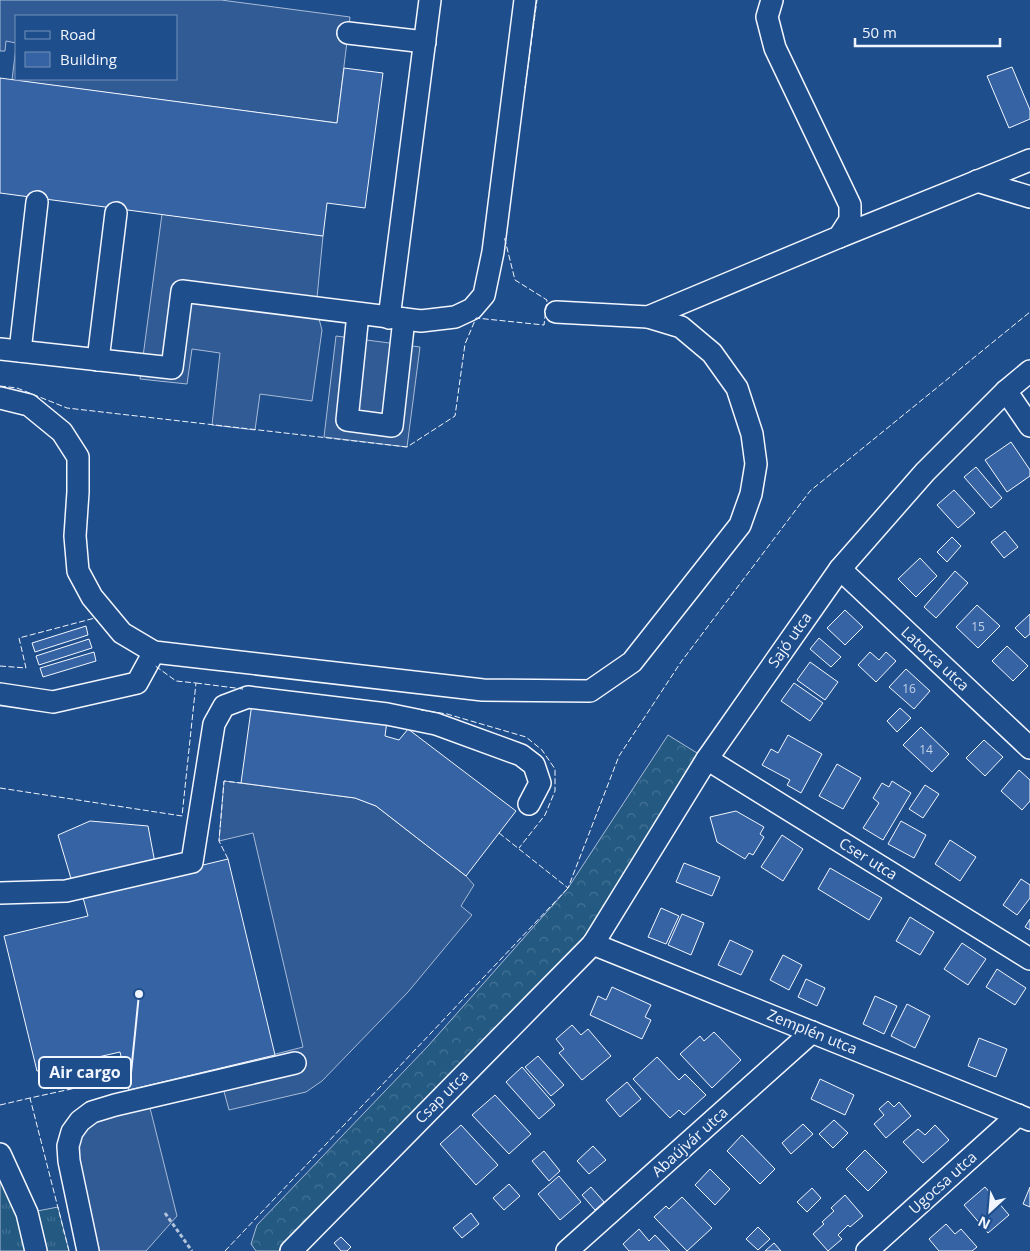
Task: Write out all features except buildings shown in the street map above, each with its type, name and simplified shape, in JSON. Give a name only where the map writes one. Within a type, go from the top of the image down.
[{"type":"street","points":[[358,314],[347,420],[392,426],[396,319],[430,0]]},
{"type":"street","points":[[37,202],[10,350],[172,368],[182,291],[396,319],[421,321],[455,317],[472,309],[484,295],[493,252],[525,0]]},
{"type":"street","points":[[772,0],[767,17],[775,48],[850,205],[850,220],[839,237]]},
{"type":"street","points":[[348,33],[425,42]]},
{"type":"street","points":[[648,317],[1030,160]]},
{"type":"street","points":[[977,182],[1030,197]]},
{"type":"street","points":[[98,360],[116,213]]},
{"type":"street","points":[[0,398],[29,405],[62,432],[78,457],[75,536],[78,572],[92,598],[122,633],[154,652],[482,690],[590,691],[632,662],[740,525],[751,494],[756,464],[752,434],[737,388],[712,353],[681,327],[648,317],[556,312]]},
{"type":"street","name":"Sajó utca","points":[[593,944],[707,759],[840,569],[924,472],[1006,391],[1030,372]]},
{"type":"street","points":[[1006,391],[1030,426]]},
{"type":"street","name":"Latorca utca","points":[[840,569],[1030,748]]},
{"type":"street","points":[[0,694],[53,702],[137,683],[154,652]]},
{"type":"street","points":[[0,893],[66,891],[192,862],[214,724],[224,706],[248,697],[387,714],[436,724],[521,755],[534,765],[540,783],[529,804]]},
{"type":"street","name":"Cser utca","points":[[707,759],[1030,959]]},
{"type":"street","name":"Zemplén utca","points":[[593,944],[1024,1118]]},
{"type":"street","name":"Csap utca","points":[[291,1251],[593,944]]},
{"type":"street","name":"Abaújvár utca","points":[[568,1251],[812,1032]]},
{"type":"street","points":[[88,1251],[69,1161],[68,1146],[72,1132],[80,1121],[92,1112],[115,1105],[295,1063]]},
{"type":"street","name":"Ugocsa utca","points":[[867,1251],[1024,1118]]},
{"type":"street","points":[[0,1154],[27,1213],[36,1251]]},
{"type":"path","points":[[165,1213],[192,1251]]},
{"type":"green space","points":[[668,735],[697,753],[613,896],[583,941],[283,1251],[256,1251],[251,1244],[257,1225],[428,1046],[568,888]]},
{"type":"green space","points":[[0,1154],[27,1213],[58,1207],[69,1251],[0,1251]]},
{"type":"shaded area","points":[[0,0],[221,0],[350,17],[337,123],[12,80],[15,55],[15,80],[178,80],[178,15],[15,15],[15,43],[6,41],[5,51],[0,51]]},
{"type":"shaded area","points":[[162,214],[323,236],[316,308],[322,330],[312,401],[260,394],[255,430],[212,425],[220,353],[192,349],[187,384],[140,379]]},
{"type":"shaded area","points":[[336,336],[420,347],[407,447],[324,437]]},
{"type":"shaded area","points":[[224,781],[355,798],[376,806],[466,876],[474,885],[461,906],[472,915],[408,992],[322,1081],[306,1092],[229,1110],[218,1069],[303,1047],[253,833],[219,841]]},
{"type":"shaded area","points":[[150,1108],[177,1216],[146,1251],[97,1251],[76,1159],[77,1144],[82,1133],[96,1120]]},
{"type":"fence","points":[[525,88],[537,0]]},
{"type":"fence","points":[[0,386],[17,388],[67,408],[407,447],[455,416],[465,344],[476,318],[544,325],[547,300],[515,280],[504,236]]},
{"type":"fence","points":[[499,833],[568,888],[619,756],[681,662],[810,491],[1030,312]]},
{"type":"fence","points":[[0,666],[26,668],[19,638],[95,618],[98,621]]},
{"type":"fence","points":[[0,788],[182,816],[196,683],[176,681],[154,665]]},
{"type":"fence","points":[[196,683],[243,689]]},
{"type":"fence","points":[[421,710],[447,714],[526,737],[542,750],[555,769],[555,791],[545,815],[519,848]]},
{"type":"fence","points":[[228,859],[219,841],[224,781],[241,783]]},
{"type":"fence","points":[[225,1251],[568,888]]},
{"type":"fence","points":[[69,1251],[30,1098],[126,1077]]},
{"type":"fence","points":[[0,1105],[30,1098]]},
{"type":"place","name":"Air cargo","points":[[139,994]]}]
